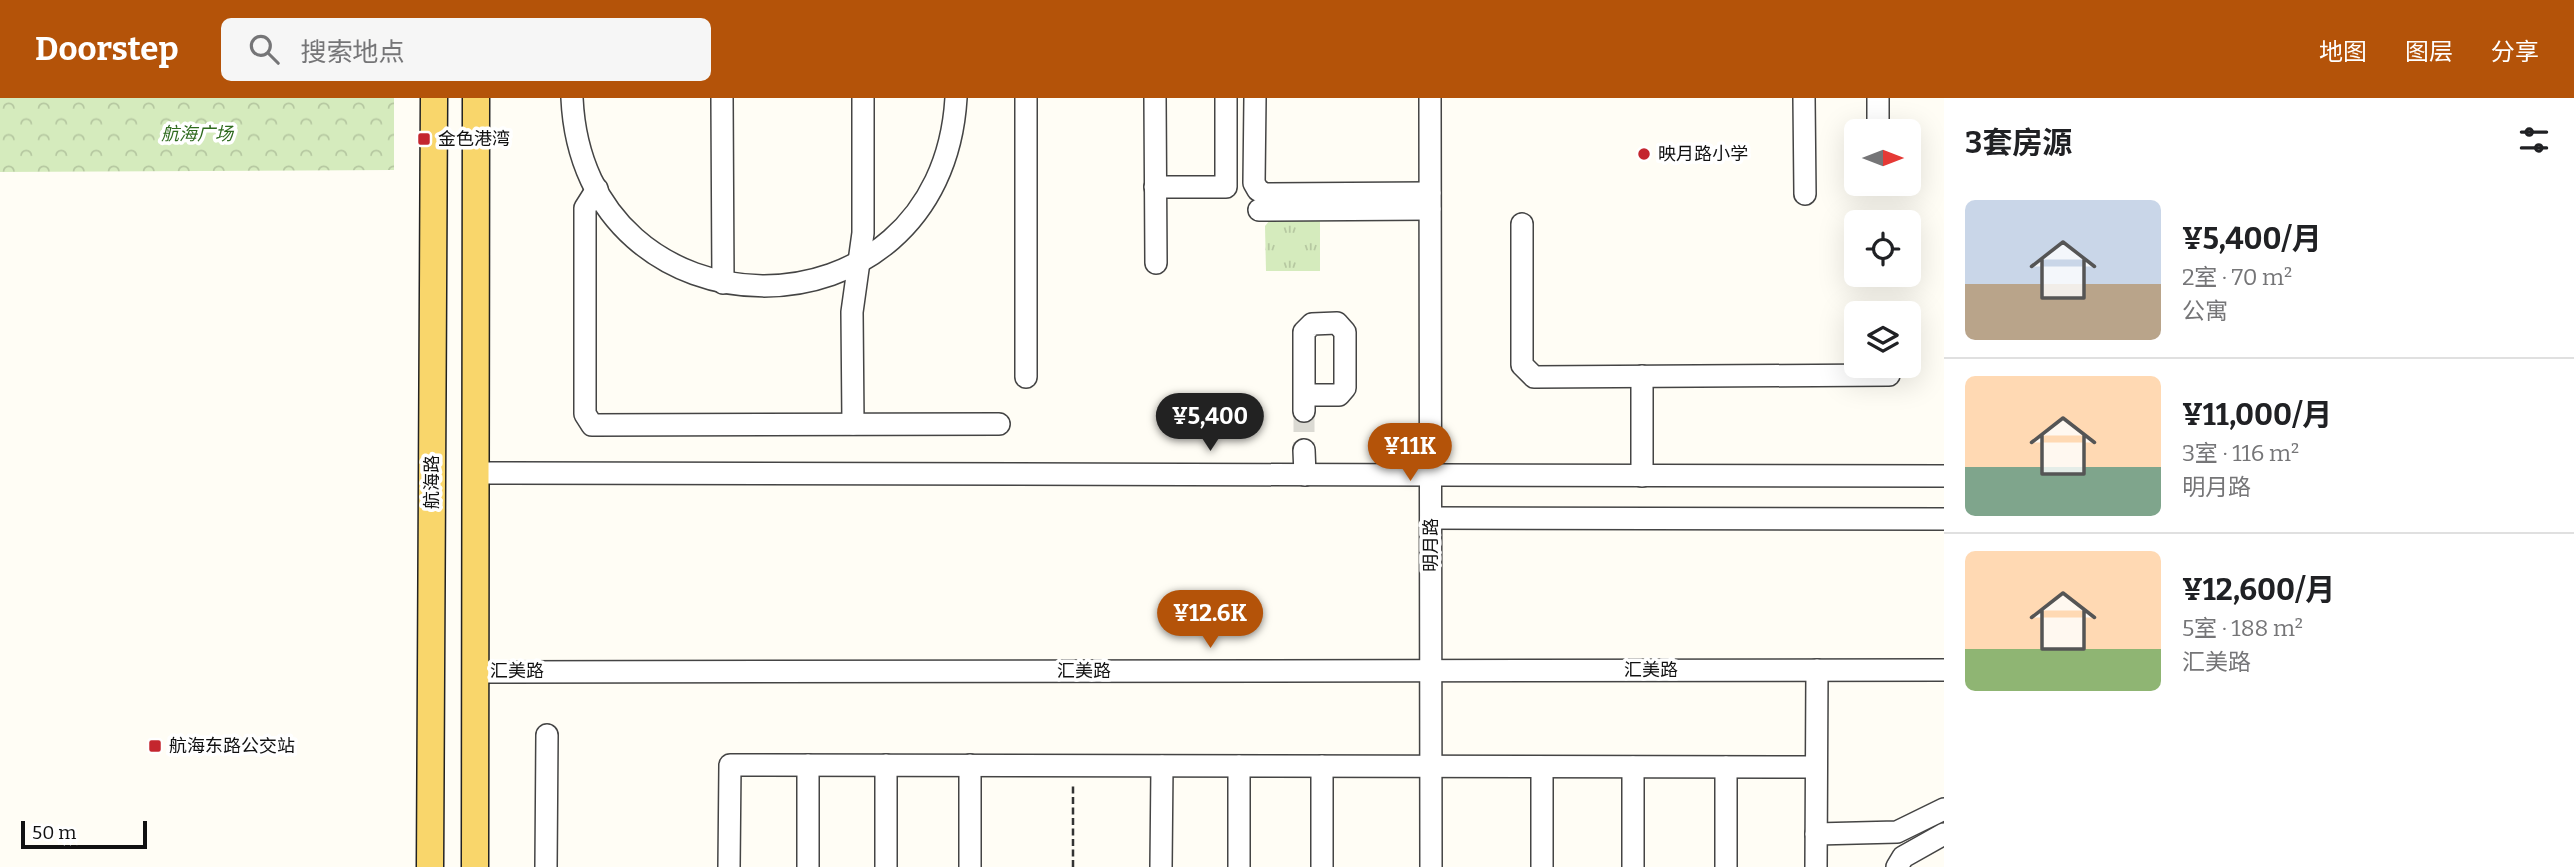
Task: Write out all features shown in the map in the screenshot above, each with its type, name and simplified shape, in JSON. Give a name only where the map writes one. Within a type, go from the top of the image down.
[{"type":"main road","name":"航海路","points":[[429,864],[435,98]]},
{"type":"main road","points":[[475,867],[477,98]]},
{"type":"street","points":[[572,98],[579,147],[597,189],[624,226],[659,256],[701,277],[723,283],[761,287],[822,279],[859,262],[894,237],[909,221],[934,184],[950,143],[957,98]]},
{"type":"street","points":[[722,98],[723,283]]},
{"type":"street","points":[[853,424],[852,312],[863,233],[863,98]]},
{"type":"street","points":[[1026,98],[1026,377]]},
{"type":"street","points":[[1155,98],[1156,263]]},
{"type":"street","points":[[1156,187],[1226,187],[1226,98]]},
{"type":"street","points":[[1255,98],[1254,183],[1258,190],[1265,194],[1430,201]]},
{"type":"street","name":"明月路","points":[[1430,98],[1431,867]]},
{"type":"street","points":[[1804,98],[1805,194]]},
{"type":"street","points":[[1878,98],[1878,119]]},
{"type":"street","points":[[597,189],[585,208],[585,414],[592,425],[999,424]]},
{"type":"street","points":[[1259,209],[1430,201]]},
{"type":"street","points":[[1522,224],[1522,365],[1534,377],[1844,375]]},
{"type":"street","points":[[1642,376],[1642,476]]},
{"type":"street","points":[[1304,450],[1305,475]]},
{"type":"street","points":[[476,473],[1944,476]]},
{"type":"street","points":[[1431,518],[1944,519]]},
{"type":"street","points":[[1816,670],[1816,867]]},
{"type":"street","name":"汇美路","points":[[475,671],[1944,670]]},
{"type":"street","points":[[546,867],[547,735]]},
{"type":"street","points":[[729,867],[730,765],[1816,767]]},
{"type":"street","points":[[808,765],[808,867]]},
{"type":"street","points":[[886,765],[886,867]]},
{"type":"street","points":[[970,765],[970,867]]},
{"type":"street","points":[[1161,766],[1161,867]]},
{"type":"street","points":[[1239,766],[1239,867]]},
{"type":"street","points":[[1322,766],[1322,867]]},
{"type":"street","points":[[1542,767],[1542,867]]},
{"type":"street","points":[[1633,767],[1633,867]]},
{"type":"street","points":[[1726,767],[1726,867]]},
{"type":"street","points":[[1816,834],[1897,832],[1944,810]]},
{"type":"street","points":[[1897,867],[1903,857],[1944,834]]},
{"type":"path","points":[[1073,765],[1073,867]]},
{"type":"green space","name":"航海广场","points":[[0,98],[394,98],[394,170],[0,172]]},
{"type":"green space","points":[[1270,220],[1320,221],[1320,271],[1266,271],[1265,226]]},
{"type":"tunnel","points":[[1304,411],[1304,450]]},
{"type":"place","name":"金色港湾","points":[[424,139]]},
{"type":"place","name":"映月路小学","points":[[1644,154]]},
{"type":"place","name":"航海东路公交站","points":[[155,746]]}]
